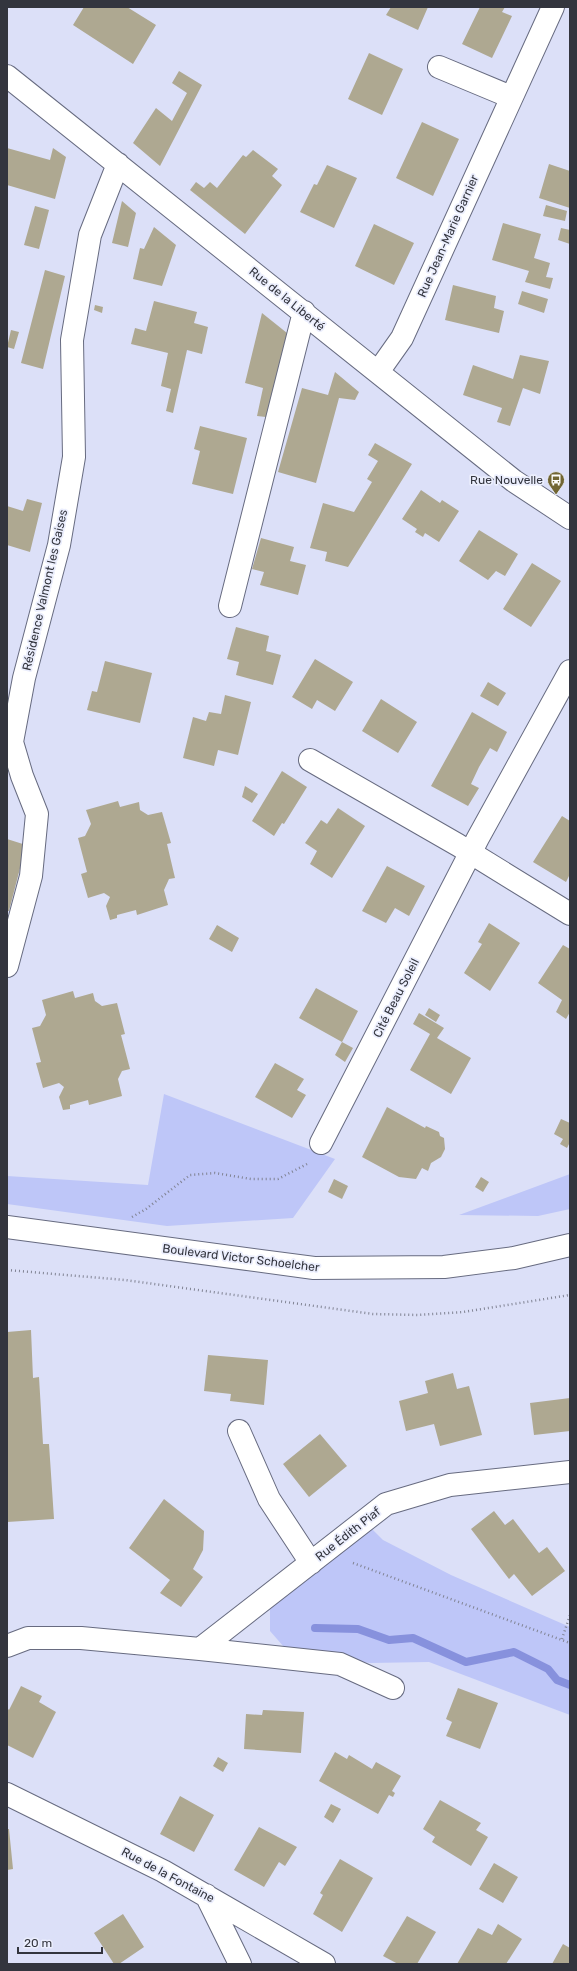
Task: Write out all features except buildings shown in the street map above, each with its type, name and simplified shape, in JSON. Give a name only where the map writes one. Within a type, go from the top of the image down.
[{"type":"street","name":"Rue Jean-Marie Garnier","points":[[378,372],[402,338],[553,7]]},
{"type":"street","points":[[439,66],[511,97]]},
{"type":"street","name":"Rue de la Liberté","points":[[7,76],[514,481],[570,518]]},
{"type":"street","name":"Résidence Valmont les Gaises","points":[[7,966],[31,876],[37,814],[22,776],[12,742],[24,678],[58,545],[74,457],[72,340],[90,235],[118,164]]},
{"type":"street","points":[[230,606],[304,312]]},
{"type":"street","name":"Cité Beau Soleil","points":[[321,1143],[471,852],[570,670]]},
{"type":"street","points":[[310,760],[471,852],[570,914]]},
{"type":"street","name":"Boulevard Victor Schoelcher","points":[[7,1227],[314,1268],[444,1267],[514,1258],[570,1245]]},
{"type":"street","points":[[239,1432],[269,1499],[318,1558]]},
{"type":"street","name":"Rue Édith Piaf","points":[[200,1649],[386,1504],[450,1485],[570,1472]]},
{"type":"street","points":[[7,1646],[28,1638],[81,1638],[340,1664],[393,1688]]},
{"type":"street","name":"Rue de la Fontaine","points":[[7,1794],[163,1871],[324,1964]]},
{"type":"street","points":[[206,1895],[240,1964]]},
{"type":"path","points":[[109,1241],[118,1225],[146,1209],[190,1175],[215,1173],[251,1179],[278,1179],[306,1165],[321,1143]]},
{"type":"path","points":[[7,1270],[125,1280],[373,1314],[418,1316],[463,1312],[570,1295]]},
{"type":"path","points":[[318,1558],[570,1642]]},
{"type":"path","points":[[562,1640],[570,1615]]},
{"type":"shaded area","points":[[164,1094],[335,1159],[293,1218],[167,1226],[7,1204],[7,1176],[148,1185]]},
{"type":"shaded area","points":[[570,1174],[570,1209],[538,1216],[459,1215]]},
{"type":"shaded area","points":[[371,1528],[383,1540],[451,1575],[570,1627],[570,1715],[429,1662],[370,1663],[313,1654],[284,1647],[270,1631],[270,1608]]},
{"type":"waterway","points":[[315,1628],[358,1629],[389,1640],[413,1638],[466,1662],[514,1652],[548,1669],[557,1680],[570,1685]]},
{"type":"place","name":"Rue Nouvelle","points":[[556,495]]}]
